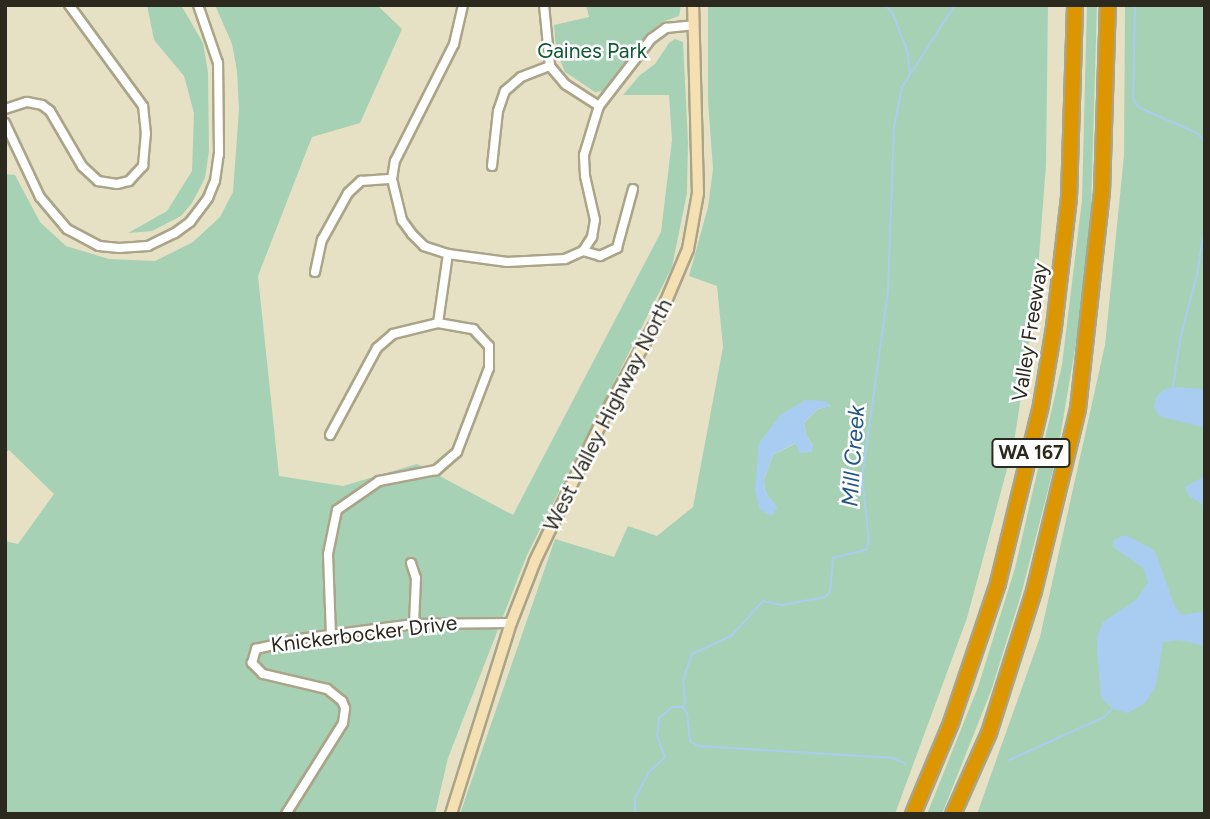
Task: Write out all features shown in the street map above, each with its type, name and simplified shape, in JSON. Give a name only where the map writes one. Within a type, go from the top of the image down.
[{"type":"highway","points":[[1066,5],[1075,75]]},
{"type":"highway","name":"Valley Freeway","points":[[913,814],[951,723],[994,596],[1041,405],[1059,288],[1069,197],[1075,75],[1075,5]]},
{"type":"highway","name":"WA 167","points":[[953,814],[989,733],[1034,591],[1078,409],[1102,192],[1108,5]]},
{"type":"main road","name":"West Valley Highway North","points":[[451,814],[511,622],[562,503],[661,313],[688,249],[698,193],[693,5]]},
{"type":"street","points":[[5,109],[27,102],[42,105],[50,111],[82,166],[98,181],[117,184],[128,181],[143,166],[146,134],[143,106],[69,5]]},
{"type":"street","points":[[5,123],[40,197],[67,229],[99,246],[118,248],[148,246],[176,233],[190,222],[208,198],[215,181],[219,154],[218,63],[198,5]]},
{"type":"street","points":[[463,5],[454,44],[395,160],[392,178],[402,219],[411,234],[424,246],[448,254],[507,262],[565,259],[583,250],[592,237],[595,220],[584,176],[584,155],[599,106],[651,38],[666,28],[693,25]]},
{"type":"street","points":[[544,5],[550,66],[565,83],[599,106]]},
{"type":"street","points":[[492,166],[498,111],[505,91],[521,77],[550,66]]},
{"type":"street","points":[[315,272],[322,240],[348,193],[361,181],[392,178]]},
{"type":"street","points":[[583,250],[600,256],[617,248],[633,190]]},
{"type":"street","points":[[438,323],[448,254]]},
{"type":"street","points":[[330,435],[384,340],[405,329],[438,323],[473,329],[483,336],[489,346],[489,368],[465,436],[447,463],[436,470],[379,481],[337,510],[328,554],[331,636]]},
{"type":"street","points":[[411,563],[416,578],[414,624]]},
{"type":"street","name":"Knickerbocker Drive","points":[[286,814],[343,723],[345,708],[342,701],[327,689],[273,679],[262,674],[252,663],[256,649],[264,645],[414,624],[511,622]]},
{"type":"green space","points":[[147,5],[181,5],[203,43],[208,72],[209,151],[205,178],[192,203],[181,216],[152,231],[128,233],[167,211],[192,171],[194,113],[184,76],[154,40]]},
{"type":"green space","points":[[215,5],[377,5],[402,29],[360,123],[312,137],[258,276],[279,476],[343,486],[417,464],[513,515],[661,232],[672,140],[669,95],[623,95],[640,75],[655,64],[669,43],[675,39],[683,42],[688,142],[687,193],[672,267],[527,555],[448,758],[435,814],[5,814],[5,541],[18,544],[54,494],[9,450],[5,453],[5,174],[15,175],[40,222],[66,246],[109,259],[155,261],[193,242],[220,217],[233,192],[239,109],[237,71],[232,44]]},
{"type":"green space","name":"Gaines Park","points":[[586,5],[681,5],[679,16],[662,22],[647,34],[602,91],[595,92],[565,72],[556,50],[554,25],[589,17]]},
{"type":"green space","points":[[708,5],[1048,5],[1046,165],[1036,296],[1014,443],[967,618],[895,814],[460,814],[555,539],[614,557],[628,526],[657,536],[693,507],[723,347],[717,286],[689,276],[708,207],[713,169],[708,101]],"holes":[[[806,400],[831,406],[818,409],[804,423],[806,435],[813,446],[796,443],[773,455],[764,480],[765,491],[777,508],[755,491],[781,415]]]},
{"type":"green space","points":[[1087,5],[1097,5],[1091,210],[1078,331],[1057,455],[1021,595],[991,691],[942,814],[927,814],[978,687],[1015,568],[1062,365],[1082,200]]},
{"type":"green space","points":[[1125,5],[1205,5],[1205,814],[977,814],[1040,637],[1105,345],[1124,155]]},
{"type":"water","points":[[1173,387],[1205,389],[1205,428],[1159,416],[1154,408],[1156,397],[1163,390]]},
{"type":"water","points":[[806,400],[825,401],[832,406],[818,409],[804,423],[806,435],[813,446],[812,452],[800,453],[795,443],[773,455],[764,480],[765,491],[777,508],[771,516],[760,510],[755,491],[759,443],[781,414]]},
{"type":"water","points":[[1205,476],[1205,506],[1189,496],[1185,487]]},
{"type":"water","points":[[1128,536],[1155,551],[1175,607],[1182,615],[1205,611],[1205,646],[1179,640],[1163,642],[1156,686],[1145,703],[1128,713],[1113,709],[1101,698],[1097,652],[1097,636],[1103,622],[1137,599],[1148,582],[1143,568],[1112,546],[1113,541]]},
{"type":"waterway","points":[[884,5],[892,12],[907,50],[910,73]]},
{"type":"waterway","name":"Mill Creek","points":[[635,814],[635,798],[649,772],[665,757],[657,736],[659,718],[672,707],[683,707],[683,680],[692,654],[731,636],[763,601],[782,605],[825,597],[830,592],[833,558],[866,550],[869,540],[862,478],[888,290],[894,127],[902,87],[955,5]]},
{"type":"waterway","points":[[1135,5],[1133,98],[1138,107],[1197,133],[1205,142]]},
{"type":"waterway","points":[[1173,387],[1180,339],[1197,274],[1205,224]]},
{"type":"waterway","points":[[683,708],[687,713],[690,741],[698,746],[892,758],[906,764]]},
{"type":"waterway","points":[[1009,760],[1104,717],[1113,708]]}]
